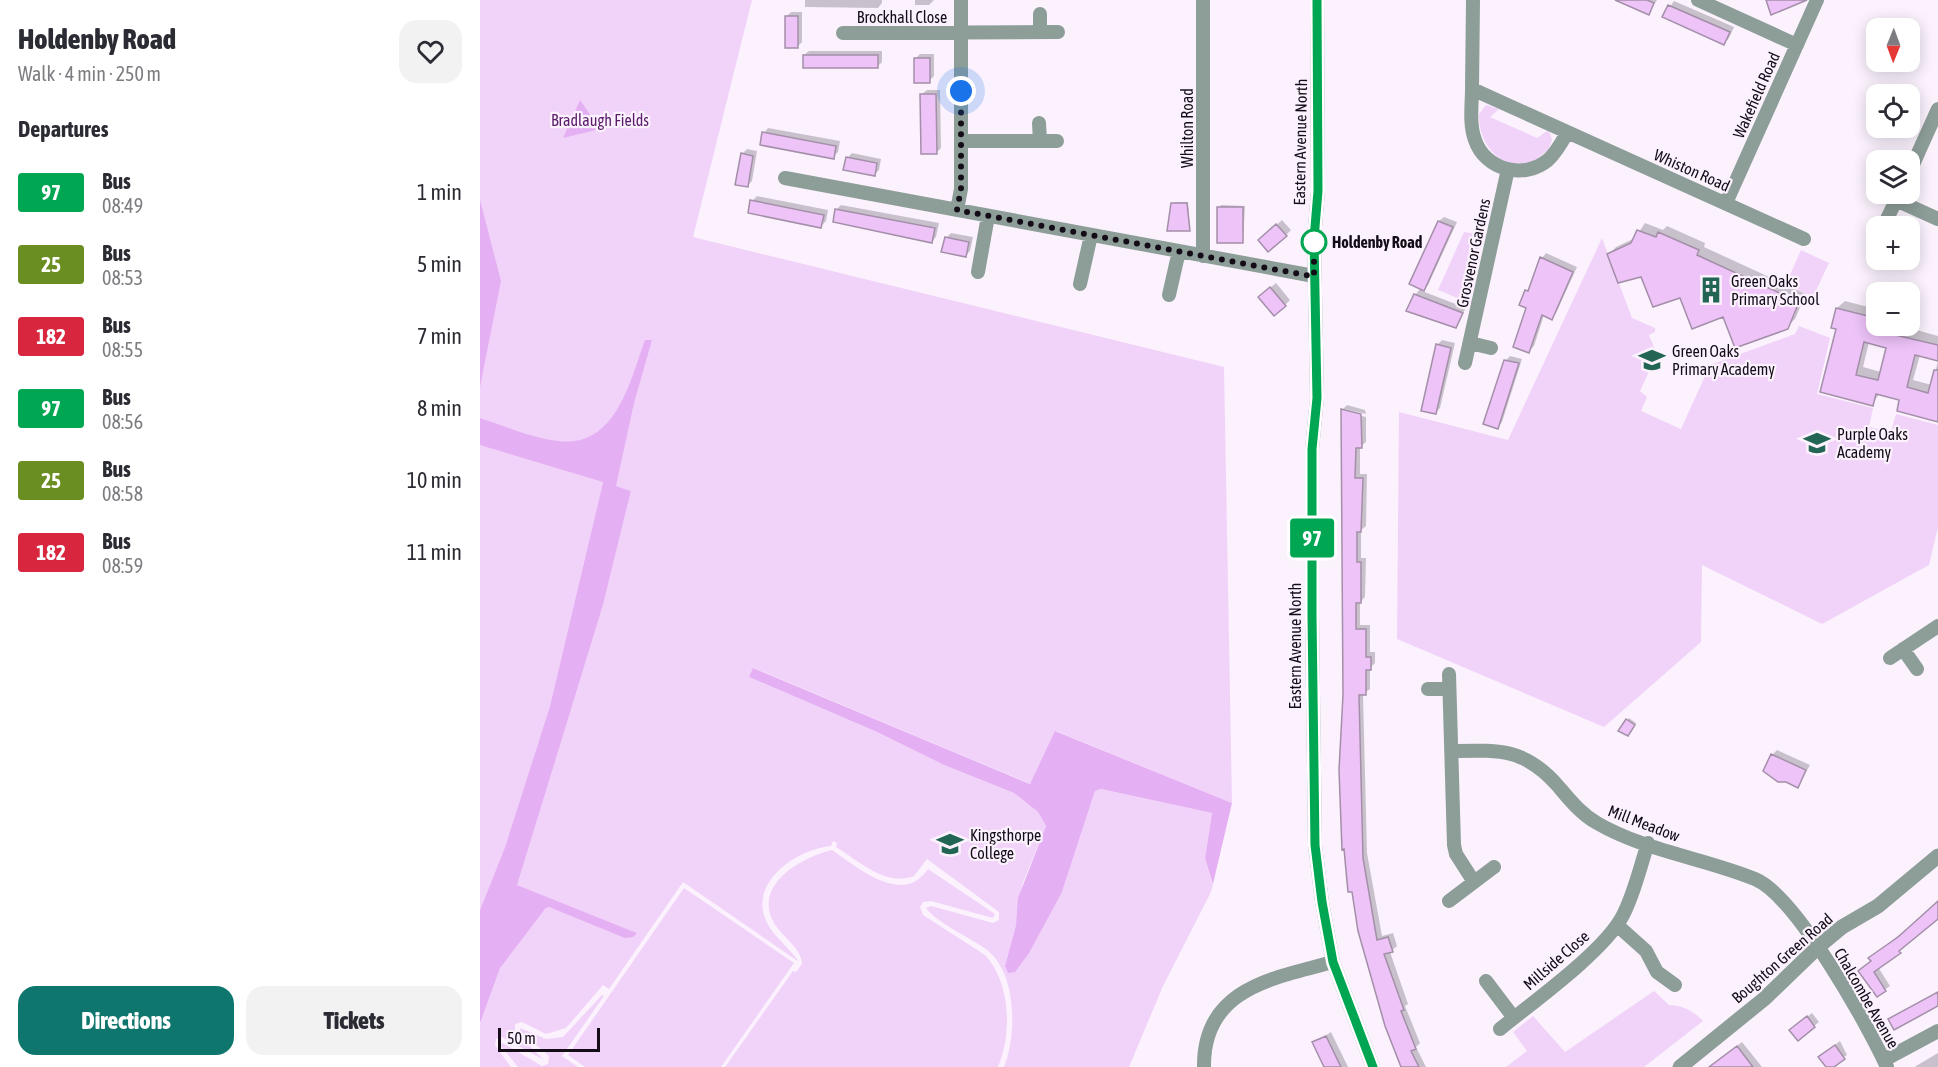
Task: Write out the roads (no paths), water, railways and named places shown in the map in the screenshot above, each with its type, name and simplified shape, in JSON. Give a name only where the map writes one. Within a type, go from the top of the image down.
[{"type":"street","points":[[957,210],[961,189],[961,0]]},
{"type":"street","name":"Whilton Road","points":[[1203,0],[1203,256]]},
{"type":"street","name":"Eastern Avenue North","points":[[1317,0],[1318,191],[1314,276],[1317,398],[1312,449],[1312,757],[1317,868],[1333,962],[1373,1067]]},
{"type":"street","points":[[1473,0],[1472,126],[1475,141],[1488,159],[1508,170],[1529,169],[1542,164],[1556,151],[1567,133]]},
{"type":"street","points":[[1698,0],[1797,45]]},
{"type":"street","name":"Wakefield Road","points":[[1726,203],[1817,0]]},
{"type":"street","points":[[1040,14],[1040,32]]},
{"type":"street","name":"Brockhall Close","points":[[843,33],[1058,32]]},
{"type":"street","name":"Whiston Road","points":[[1472,89],[1804,239]]},
{"type":"street","points":[[1919,150],[1938,109]]},
{"type":"street","points":[[1039,123],[1040,141]]},
{"type":"street","points":[[961,141],[1057,141]]},
{"type":"street","name":"Grosvenor Gardens","points":[[1465,363],[1508,170]]},
{"type":"street","points":[[785,178],[1314,276]]},
{"type":"street","points":[[1911,204],[1938,219]]},
{"type":"street","points":[[978,272],[988,216]]},
{"type":"street","points":[[1080,284],[1091,235]]},
{"type":"street","points":[[1169,295],[1179,251]]},
{"type":"street","points":[[1470,343],[1491,348]]},
{"type":"street","points":[[1890,658],[1938,626]]},
{"type":"street","points":[[1903,649],[1917,669]]},
{"type":"street","points":[[1449,674],[1454,845],[1464,869],[1474,882]]},
{"type":"street","points":[[1428,689],[1449,689]]},
{"type":"street","name":"Mill Meadow","points":[[1452,751],[1500,750],[1518,755],[1535,764],[1589,818],[1613,831],[1766,885],[1818,947]]},
{"type":"street","name":"Millside Close","points":[[1500,1029],[1591,953],[1617,925],[1633,891],[1648,843]]},
{"type":"street","name":"Boughton Green Road","points":[[1680,1067],[1764,999],[1842,927],[1878,906],[1938,856]]},
{"type":"street","points":[[1449,901],[1494,867]]},
{"type":"street","points":[[1617,925],[1646,951],[1657,972],[1676,985]]},
{"type":"street","name":"Chalcombe Avenue","points":[[1818,947],[1842,983],[1885,1063]]},
{"type":"street","points":[[1204,1067],[1211,1032],[1222,1012],[1238,995],[1268,978],[1333,962]]},
{"type":"street","points":[[1486,981],[1514,1018]]},
{"type":"street","points":[[1885,1063],[1938,1031]]},
{"type":"place","name":"Holdenby Road","points":[[1314,242]]},
{"type":"place","name":"Green Oaks Primary School","points":[[1711,290]]},
{"type":"place","name":"Green Oaks Primary Academy","points":[[1652,360]]},
{"type":"place","name":"Purple Oaks Academy","points":[[1817,443]]},
{"type":"place","name":"Kingsthorpe College","points":[[950,844]]},
{"type":"park label","name":"Bradlaugh Fields","points":[[600,120]]}]
